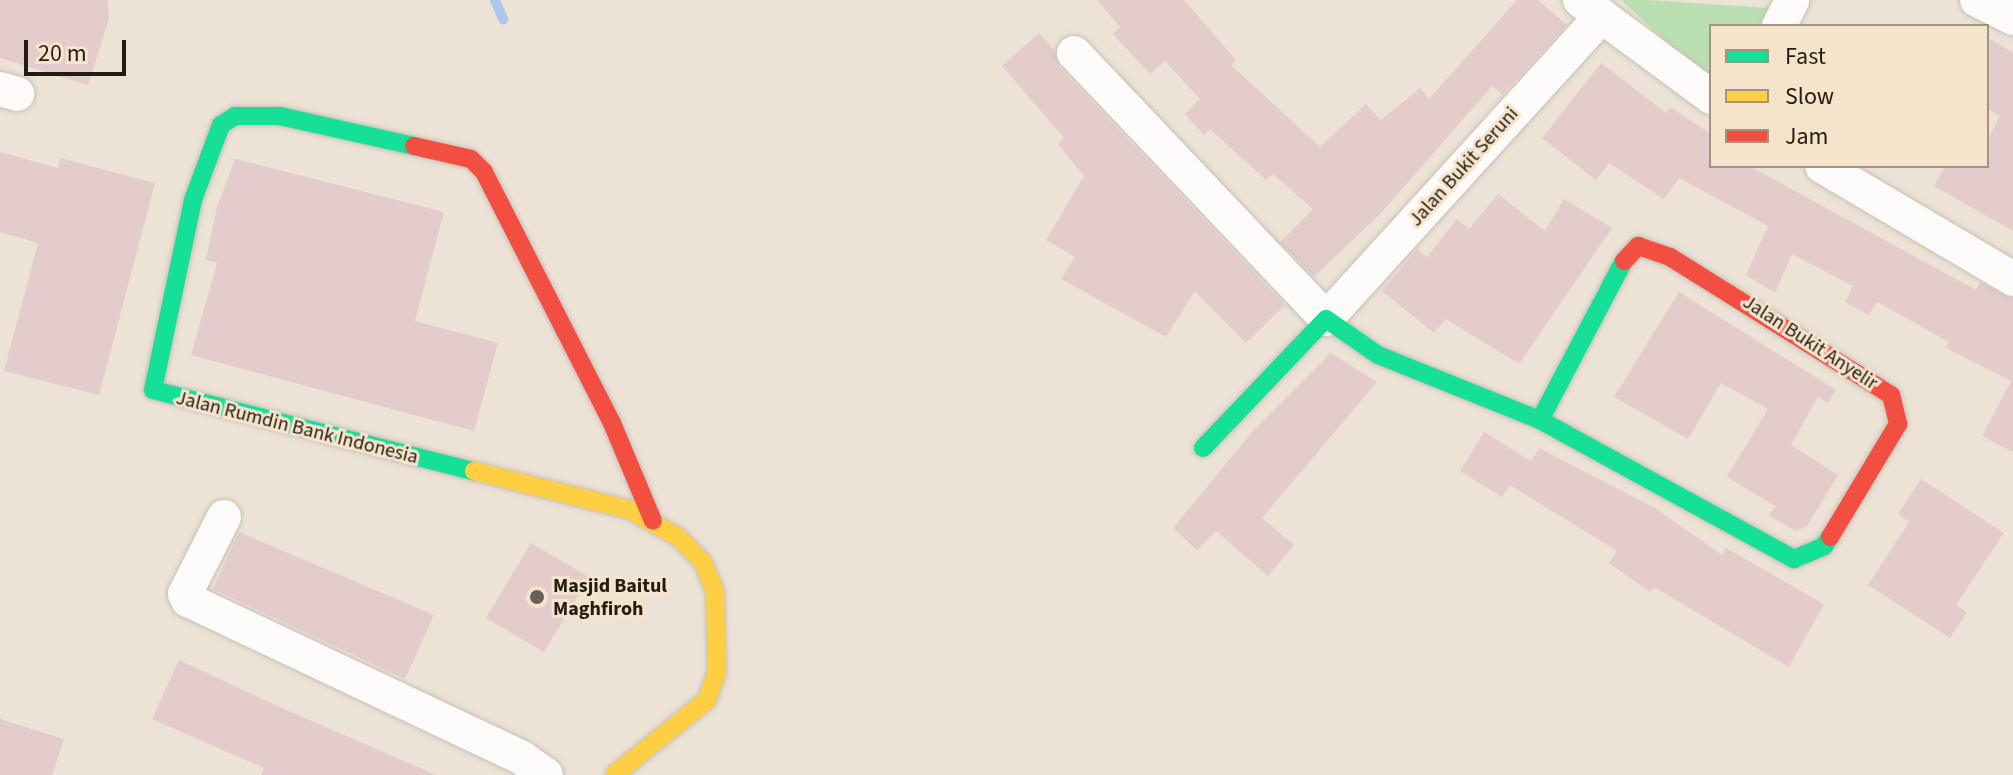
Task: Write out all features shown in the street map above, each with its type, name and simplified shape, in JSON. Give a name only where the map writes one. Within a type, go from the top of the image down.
[{"type":"street","points":[[1780,24],[1792,0]]},
{"type":"street","points":[[1977,0],[2013,18]]},
{"type":"street","points":[[1591,8],[1709,96]]},
{"type":"street","name":"Jalan Bukit Seruni","points":[[1203,448],[1326,319],[1591,8]]},
{"type":"street","points":[[1074,53],[1326,319]]},
{"type":"street","name":"Jalan Rumdin Bank Indonesia","points":[[614,775],[707,700],[717,672],[720,645],[709,576],[690,549],[653,521],[630,510],[153,390],[151,379],[193,200],[221,125],[235,116],[280,116],[471,159],[484,172],[612,423],[653,521]]},
{"type":"street","points":[[1825,168],[2013,279]]},
{"type":"street","name":"Jalan Bukit Anyelir","points":[[1326,319],[1378,355],[1425,378],[1540,420],[1681,493],[1794,559],[1824,546],[1898,424],[1891,395],[1670,257],[1638,246],[1630,249],[1540,420]]},
{"type":"street","points":[[224,517],[185,594],[188,600],[522,758],[546,775]]},
{"type":"green space","points":[[1621,0],[1769,8],[1760,24],[1709,24],[1709,81]]},
{"type":"building","points":[[0,0],[108,0],[109,19],[88,85],[0,58]]},
{"type":"building","points":[[1097,0],[1184,0],[1236,60],[1231,65],[1320,147],[1366,104],[1381,120],[1420,88],[1429,99],[1517,0],[1538,0],[1567,25],[1502,95],[1492,86],[1382,212],[1314,277],[1280,242],[1313,209],[1273,174],[1266,180],[1210,129],[1204,135],[1185,114],[1200,99],[1165,61],[1150,74],[1113,34],[1120,27]]},
{"type":"building","points":[[1039,33],[1055,51],[1059,67],[1285,305],[1246,343],[1195,291],[1166,337],[1061,279],[1075,257],[1046,240],[1084,176],[1058,144],[1064,138],[1002,66]]},
{"type":"building","points":[[1989,38],[2013,53],[2013,231],[1934,186],[1944,168],[1989,168],[1989,137],[2000,116],[1989,109]]},
{"type":"building","points":[[1601,63],[1666,113],[1670,107],[1709,133],[1709,168],[1753,168],[1976,290],[1980,282],[2013,299],[2013,452],[1982,436],[2011,381],[1946,348],[1949,342],[1877,302],[1869,315],[1845,302],[1853,286],[1792,254],[1775,293],[1746,275],[1768,226],[1679,178],[1664,199],[1609,163],[1596,180],[1542,138]]},
{"type":"building","points":[[0,152],[58,168],[60,158],[155,183],[99,395],[4,371],[38,243],[0,232]]},
{"type":"building","points":[[235,159],[444,212],[415,321],[498,343],[474,431],[191,355],[217,263],[206,260],[217,207]]},
{"type":"building","points":[[1498,194],[1545,231],[1564,199],[1612,228],[1519,364],[1446,319],[1434,333],[1382,291],[1417,249],[1427,257],[1457,219],[1469,229]]},
{"type":"building","points":[[1679,292],[1836,390],[1828,403],[1818,397],[1791,445],[1838,475],[1807,526],[1796,531],[1769,516],[1775,506],[1727,477],[1768,409],[1721,383],[1688,439],[1614,397]]},
{"type":"building","points":[[1331,353],[1377,382],[1262,518],[1294,545],[1268,576],[1216,531],[1197,550],[1173,528],[1252,432]]},
{"type":"building","points":[[1484,432],[1531,461],[1539,448],[1655,508],[1722,555],[1726,548],[1824,604],[1789,667],[1654,587],[1650,592],[1609,563],[1617,551],[1510,485],[1502,497],[1460,471]]},
{"type":"building","points":[[1921,479],[2004,533],[1956,605],[1967,612],[1950,638],[1868,585],[1909,522],[1898,514]]},
{"type":"building","points":[[239,532],[434,615],[405,679],[213,589]]},
{"type":"building","name":"Masjid Baitul Maghfiroh","points":[[531,543],[589,577],[544,652],[486,618]]},
{"type":"building","points":[[179,660],[436,775],[261,775],[264,768],[152,719]]},
{"type":"building","points":[[0,719],[64,739],[52,775],[0,775]]},
{"type":"waterway","points":[[495,0],[503,19]]},
{"type":"traffic: fast","points":[[414,146],[280,116],[235,116],[221,125],[193,200],[153,390],[474,471]]},
{"type":"traffic: fast","points":[[1540,420],[1624,261]]},
{"type":"traffic: fast","points":[[1203,448],[1326,319],[1378,355],[1540,420],[1794,559],[1824,546],[1830,537]]},
{"type":"traffic: slow","points":[[474,471],[630,510],[678,537],[703,562],[715,592],[717,672],[707,700],[614,775]]},
{"type":"traffic: jam","points":[[414,146],[471,159],[484,172],[612,423],[653,521]]},
{"type":"traffic: jam","points":[[1624,261],[1638,246],[1670,257],[1891,395],[1898,424],[1830,537]]},
{"type":"place","name":"Masjid Baitul Maghfiroh","points":[[537,597]]}]
